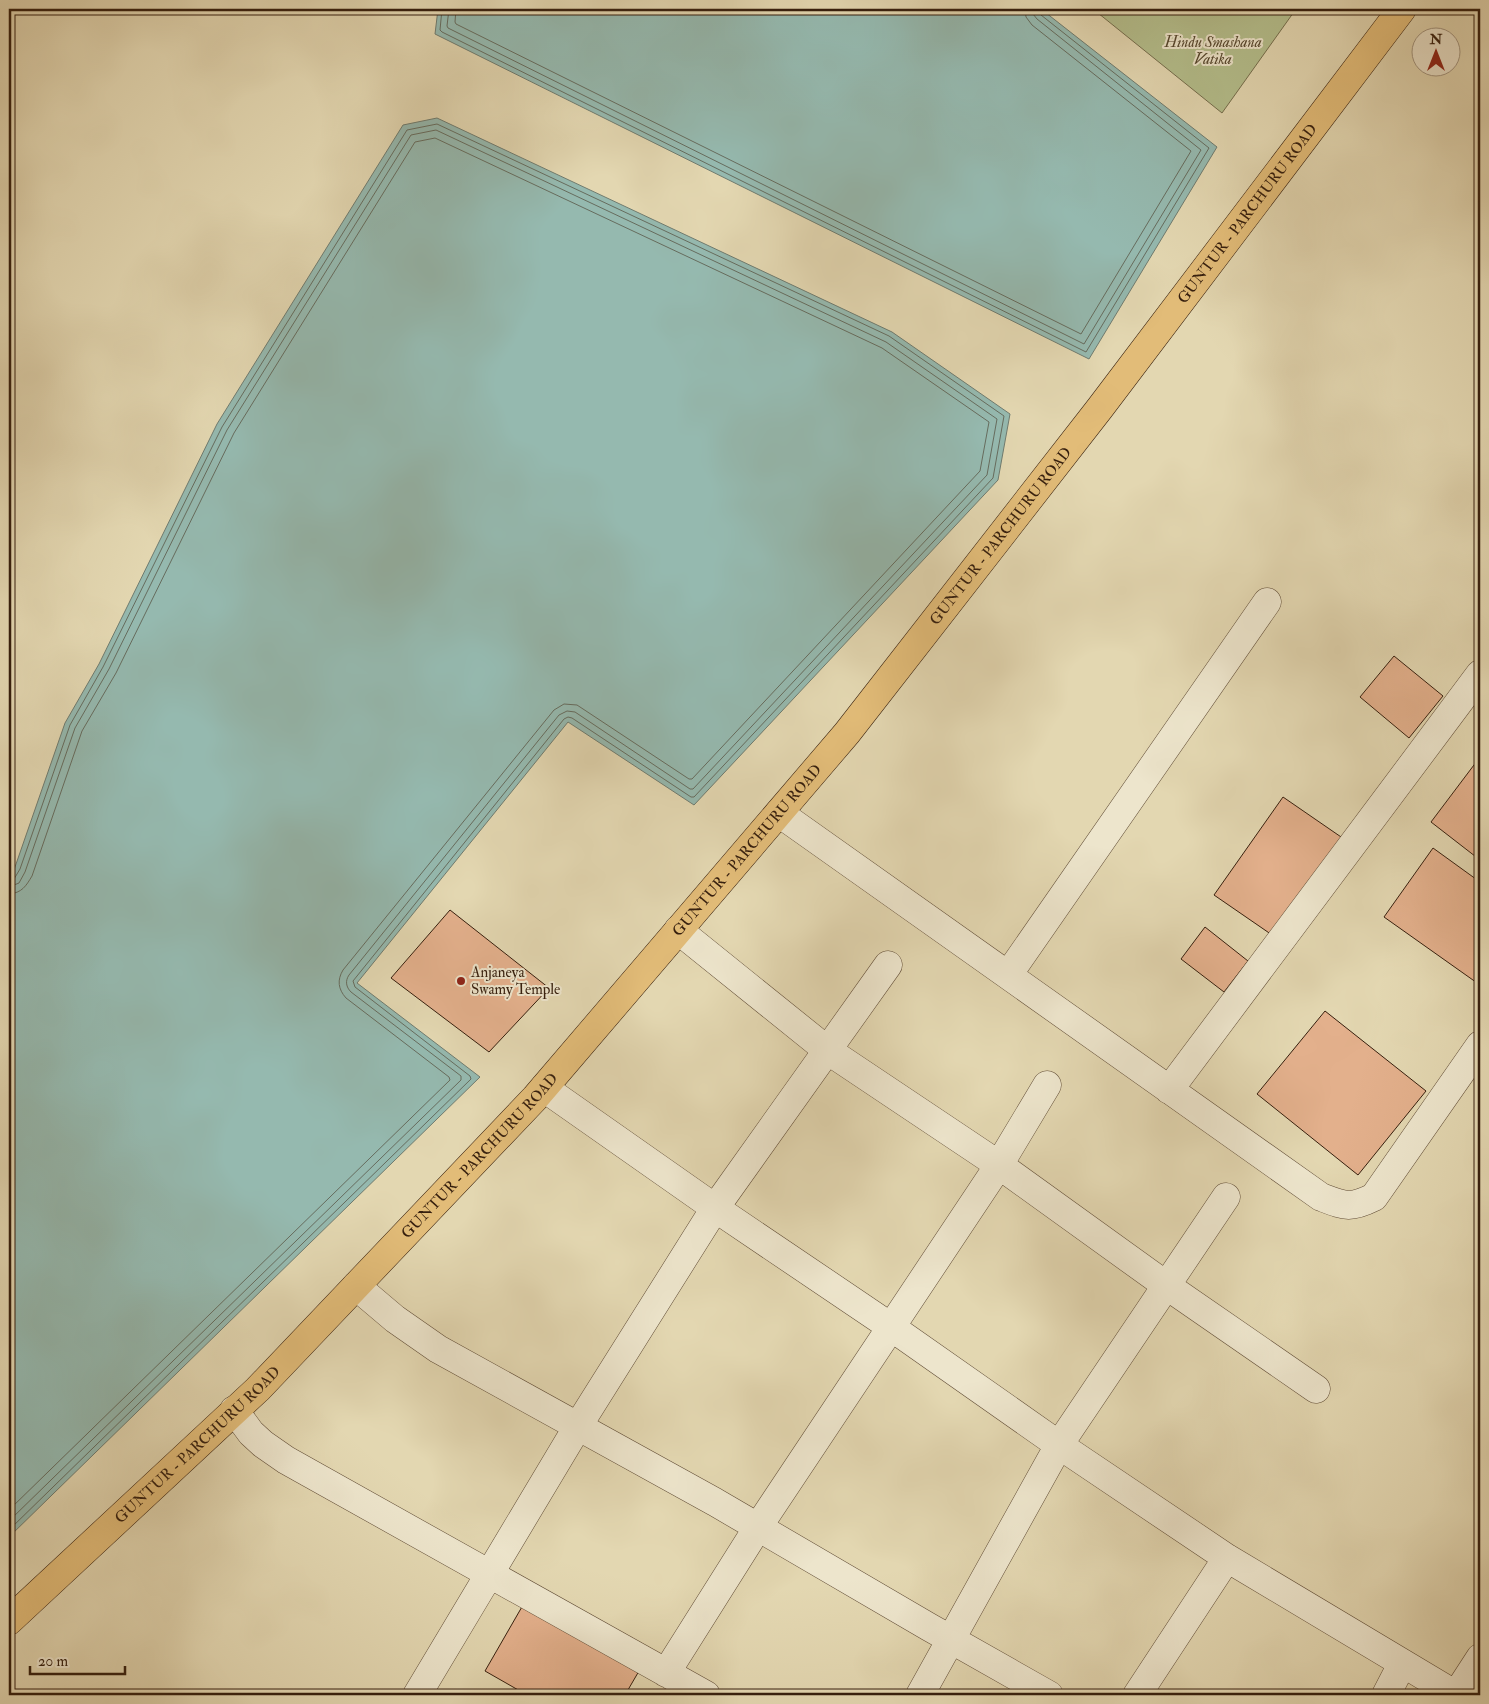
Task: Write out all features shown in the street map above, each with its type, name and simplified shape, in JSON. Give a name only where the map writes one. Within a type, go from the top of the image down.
[{"type":"main road","name":"GUNTUR - PARCHURU ROAD","points":[[9,1621],[258,1388],[544,1088],[847,733],[1082,432],[1402,9]]},
{"type":"street","points":[[1008,976],[1267,602]]},
{"type":"street","points":[[1169,1090],[1480,674]]},
{"type":"street","points":[[779,813],[1321,1198],[1342,1205],[1358,1205],[1374,1198],[1480,1045]]},
{"type":"street","points":[[678,930],[827,1050],[999,1165],[1166,1286],[1316,1389]]},
{"type":"street","points":[[417,1695],[578,1426],[715,1208],[888,966]]},
{"type":"street","points":[[666,1673],[758,1527],[999,1165],[1047,1085]]},
{"type":"street","points":[[544,1088],[1059,1445],[1227,1558],[1456,1695],[1480,1658]]},
{"type":"street","points":[[920,1695],[1059,1445],[1226,1198]]},
{"type":"street","points":[[356,1286],[395,1319],[438,1349],[758,1527],[951,1640],[1050,1695]]},
{"type":"street","points":[[234,1410],[263,1444],[286,1460],[706,1695]]},
{"type":"street","points":[[1136,1695],[1227,1558]]},
{"type":"street","points":[[1386,1695],[1402,1664]]},
{"type":"green space","name":"Hindu Smashana Vatika","points":[[1093,9],[1296,9],[1222,113]]},
{"type":"water","points":[[438,9],[1041,9],[1217,147],[1089,359],[435,34]]},
{"type":"water","points":[[437,118],[892,332],[1010,414],[998,480],[694,805],[568,722],[357,983],[480,1077],[9,1537],[9,879],[15,867],[65,723],[99,664],[217,424],[403,125]]},
{"type":"building","points":[[1394,656],[1443,696],[1409,738],[1360,697]]},
{"type":"building","points":[[1480,757],[1480,860],[1431,822]]},
{"type":"building","points":[[1283,797],[1344,839],[1275,937],[1214,895]]},
{"type":"building","points":[[1433,848],[1480,882],[1480,985],[1384,917]]},
{"type":"building","points":[[450,910],[549,988],[489,1052],[391,978]]},
{"type":"building","points":[[1205,927],[1248,961],[1224,992],[1181,959]]},
{"type":"building","points":[[1325,1011],[1426,1091],[1358,1175],[1257,1094]]},
{"type":"building","points":[[523,1605],[639,1671],[625,1695],[527,1695],[485,1671]]},
{"type":"place","name":"Anjaneya Swamy Temple","points":[[461,981]]}]
